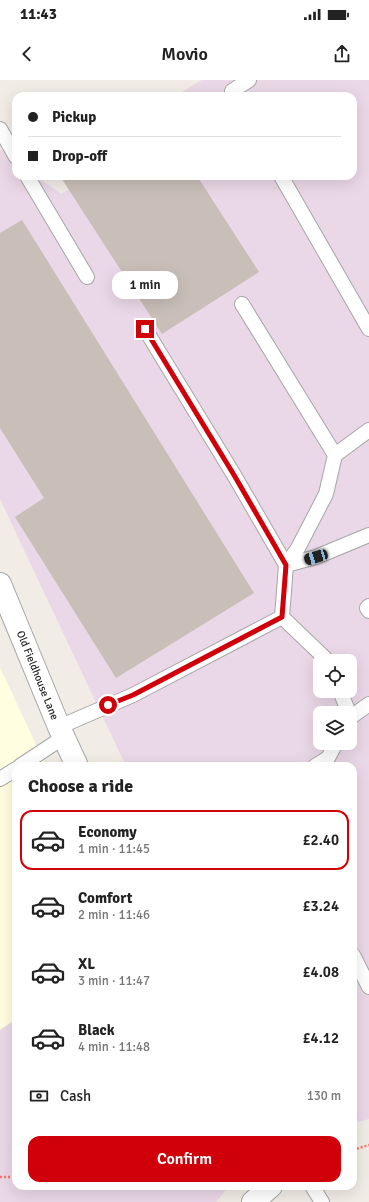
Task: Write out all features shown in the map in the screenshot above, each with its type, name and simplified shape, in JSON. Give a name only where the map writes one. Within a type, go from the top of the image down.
[{"type":"street","name":"Old Fieldhouse Lane","points":[[0,584],[61,732],[75,762]]},
{"type":"street","points":[[253,1202],[266,1190]]},
{"type":"lane","points":[[233,92],[249,80]]},
{"type":"lane","points":[[0,129],[12,149]]},
{"type":"lane","points":[[29,180],[87,277]]},
{"type":"lane","points":[[283,180],[369,329]]},
{"type":"lane","points":[[242,304],[335,455]]},
{"type":"lane","points":[[145,329],[234,475],[286,565]]},
{"type":"lane","points":[[282,617],[286,565],[298,548],[326,494],[335,455],[369,430]]},
{"type":"lane","points":[[286,565],[316,557],[369,535]]},
{"type":"lane","points":[[369,606],[367,608],[369,612]]},
{"type":"lane","points":[[282,617],[321,654]]},
{"type":"lane","points":[[25,762],[61,732],[282,617]]},
{"type":"lane","points":[[357,712],[369,704]]},
{"type":"lane","points":[[322,762],[328,758],[332,750]]},
{"type":"lane","points":[[0,779],[12,772]]},
{"type":"lane","points":[[357,963],[369,987]]},
{"type":"lane","points":[[314,1190],[322,1202]]},
{"type":"path","points":[[357,1149],[369,1145]]},
{"type":"path","points":[[0,1177],[12,1177]]},
{"type":"shaded area","points":[[202,80],[369,80],[369,1119],[357,1122],[357,762],[124,762],[0,499],[0,149],[12,158],[12,180],[42,180],[61,194],[84,180],[357,180],[357,92],[182,92]]},
{"type":"shaded area","points":[[0,667],[44,762],[12,762],[12,1022],[0,1029]]},
{"type":"shaded area","points":[[12,1022],[12,1190],[226,1190],[216,1202],[0,1202],[0,1030]]},
{"type":"building","points":[[63,180],[200,180],[259,272],[162,334]]},
{"type":"building","points":[[22,220],[254,593],[116,678],[15,517],[44,498],[0,428],[0,233]]},
{"type":"route","points":[[108,705],[133,695],[282,617],[286,565],[234,475],[145,329]]}]
